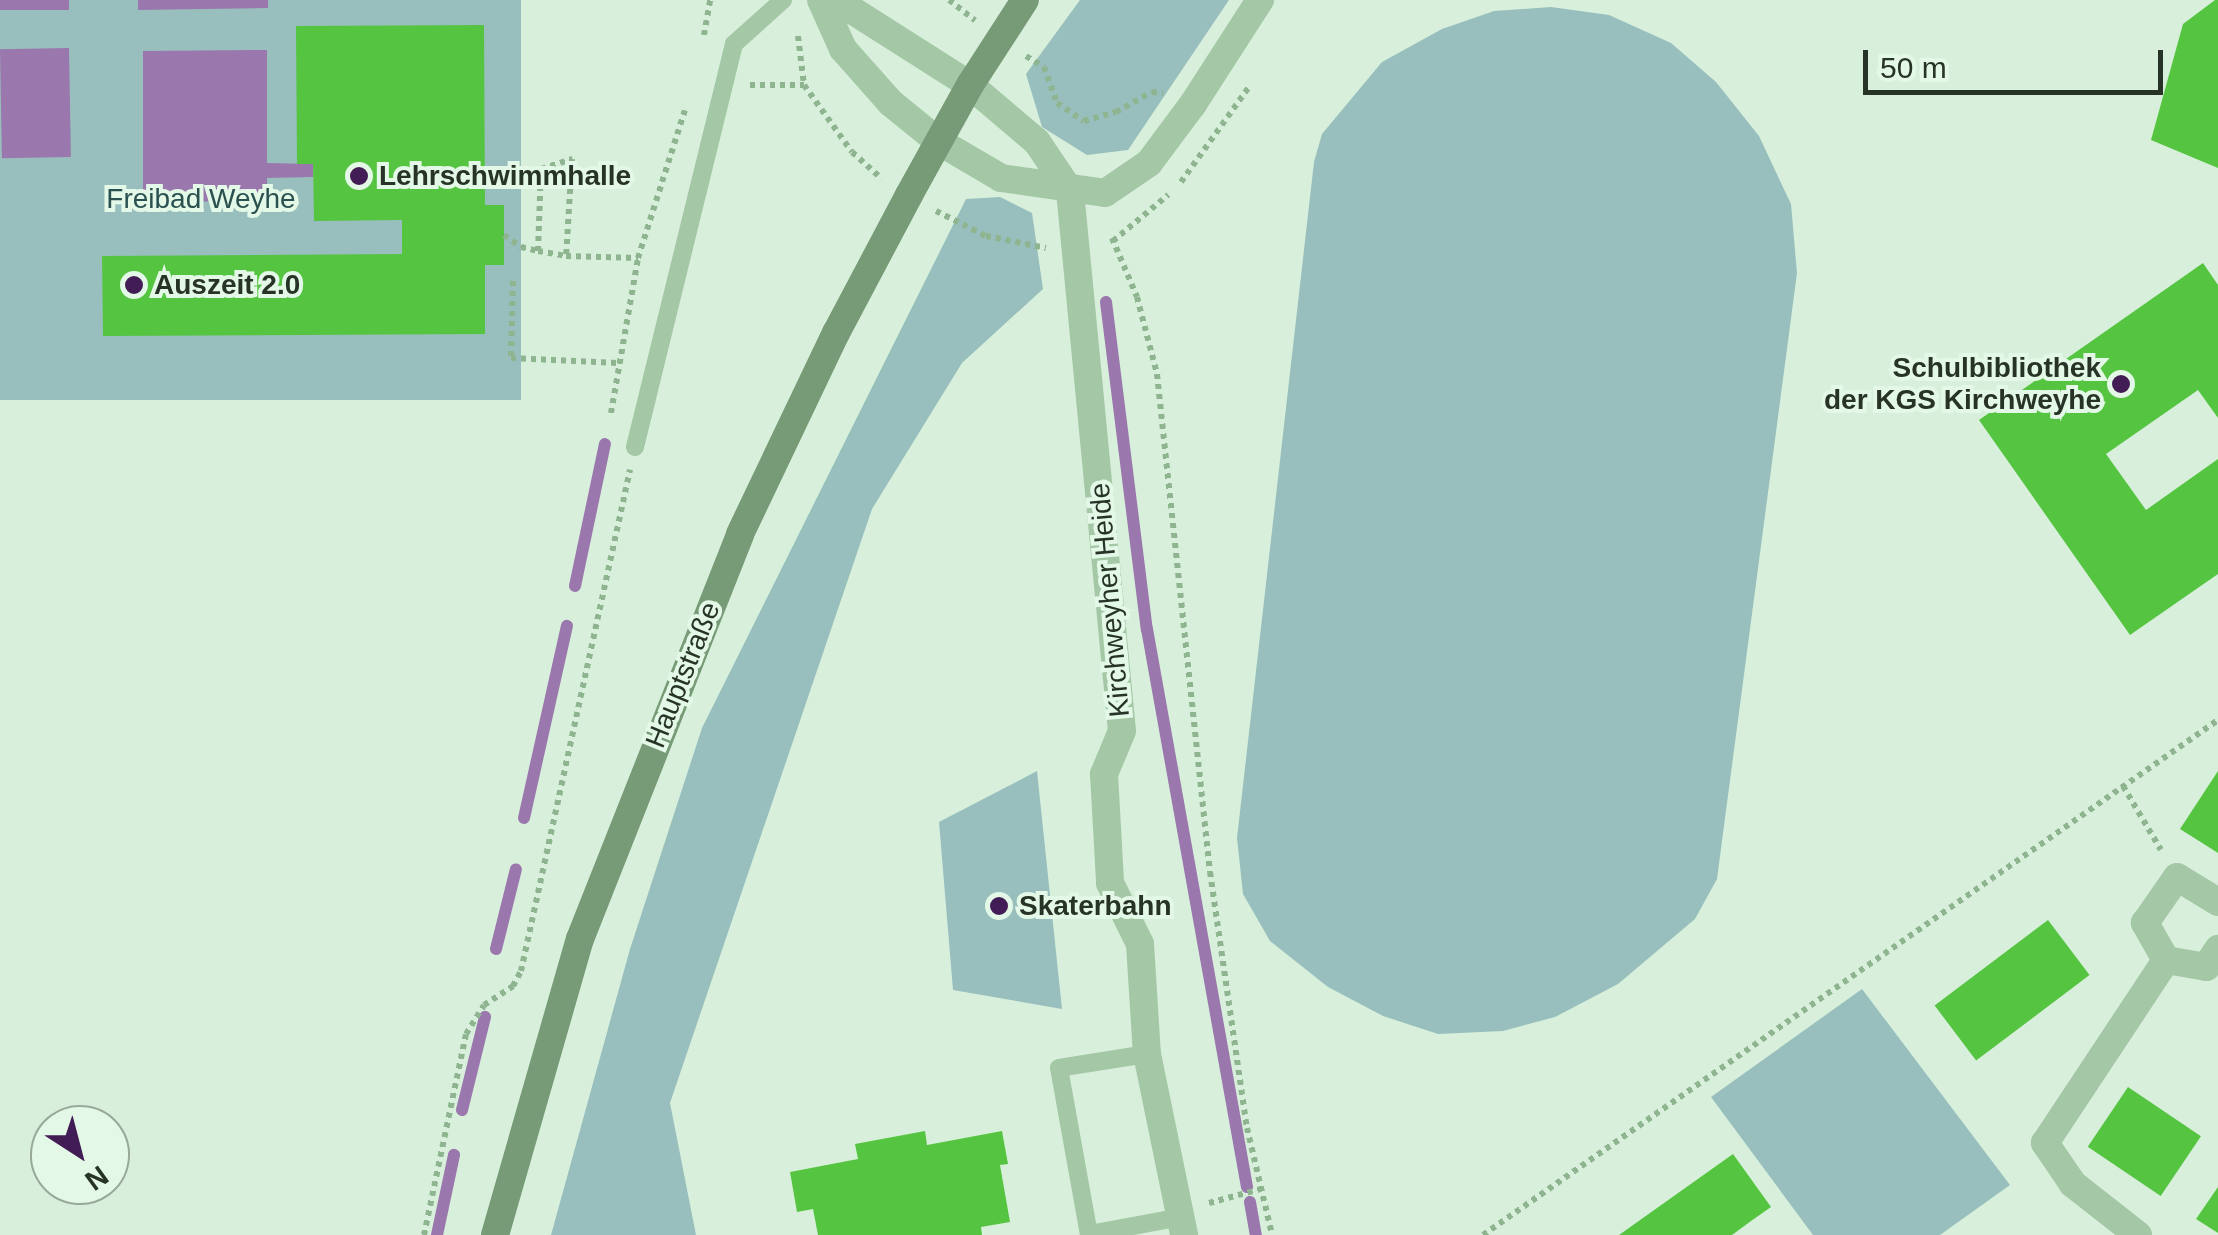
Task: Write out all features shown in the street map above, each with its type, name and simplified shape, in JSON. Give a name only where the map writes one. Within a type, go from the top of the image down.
[{"type":"main road","name":"Hauptstraße","points":[[495,1235],[580,938],[740,534],[836,333],[938,141],[1025,0]]},
{"type":"street","points":[[821,0],[843,49],[892,104],[938,141],[1001,178],[1070,191],[1105,192],[1150,163],[1194,104],[1260,0]]},
{"type":"street","points":[[836,0],[970,85],[1037,142],[1070,191]]},
{"type":"street","name":"Kirchweyher Heide","points":[[1070,191],[1122,732],[1104,774],[1110,884],[1140,944],[1147,1054],[1182,1221]]},
{"type":"street","points":[[2166,960],[2146,923],[2177,877],[2218,902]]},
{"type":"street","points":[[2166,960],[2206,967],[2218,949]]},
{"type":"street","points":[[2138,1235],[2073,1184],[2045,1143],[2166,960]]},
{"type":"lane","points":[[635,447],[734,44],[783,0]]},
{"type":"lane","points":[[1147,1054],[1060,1068],[1088,1234],[1182,1221]]},
{"type":"path","points":[[704,38],[710,0]]},
{"type":"path","points":[[949,0],[1044,68],[1057,103],[1084,121],[1116,112],[1152,92],[1173,94],[1194,104]]},
{"type":"path","points":[[424,1235],[466,1034],[484,1005],[513,986],[521,971],[635,447],[610,418],[638,258],[688,100]]},
{"type":"path","points":[[538,251],[541,169],[572,159],[566,256]]},
{"type":"path","points":[[1105,192],[1112,242],[1137,297],[1157,374],[1210,872],[1248,1128],[1272,1235]]},
{"type":"path","points":[[504,235],[538,251],[566,256],[638,258]]},
{"type":"path","points":[[513,282],[511,358],[618,363]]},
{"type":"path","points":[[1483,1235],[2218,720]]},
{"type":"path","points":[[2123,786],[2177,877]]},
{"type":"path","points":[[1182,1221],[1262,1189]]},
{"type":"green space","name":"Freibad Weyhe","points":[[0,0],[521,0],[521,400],[0,400]]},
{"type":"green space","points":[[1080,0],[1229,0],[1128,150],[1087,155],[1042,127],[1026,74]]},
{"type":"green space","points":[[1551,7],[1609,15],[1671,43],[1716,82],[1759,136],[1791,204],[1797,273],[1717,879],[1695,919],[1618,984],[1555,1017],[1503,1031],[1438,1034],[1383,1016],[1328,987],[1270,941],[1243,894],[1237,838],[1314,162],[1322,134],[1382,62],[1442,29],[1494,11]]},
{"type":"green space","points":[[1000,197],[1032,213],[1043,289],[962,363],[872,509],[670,1103],[696,1235],[551,1235],[630,949],[702,728],[966,199]]},
{"type":"green space","name":"Skaterbahn","points":[[1037,771],[1062,1009],[953,990],[939,822]]},
{"type":"green space","points":[[1862,989],[2010,1185],[1940,1235],[1813,1235],[1711,1097]]},
{"type":"shaded area","points":[[0,0],[69,0],[69,10],[0,10]]},
{"type":"shaded area","points":[[138,0],[268,0],[268,8],[138,10]]},
{"type":"shaded area","points":[[69,48],[71,157],[2,158],[0,49]]},
{"type":"shaded area","points":[[267,50],[267,163],[313,164],[313,177],[267,178],[267,201],[143,202],[143,51]]},
{"type":"building","points":[[2215,0],[2218,168],[2151,140],[2183,24]]},
{"type":"building","points":[[484,25],[485,205],[504,205],[504,265],[485,265],[485,334],[103,336],[102,256],[402,254],[402,220],[314,221],[313,164],[297,164],[296,26]]},
{"type":"building","points":[[2203,263],[2218,285],[2218,418],[2198,390],[2106,454],[2146,510],[2218,459],[2218,574],[2130,635],[1979,420]]},
{"type":"building","points":[[2218,771],[2218,853],[2180,829]]},
{"type":"building","points":[[2048,920],[2090,975],[1976,1061],[1935,1005]]},
{"type":"building","points":[[2128,1087],[2201,1136],[2161,1196],[2088,1147]]},
{"type":"building","points":[[925,1131],[927,1145],[1002,1131],[1008,1164],[1000,1165],[1010,1222],[981,1227],[982,1235],[818,1235],[813,1209],[797,1212],[790,1172],[858,1159],[855,1144]]},
{"type":"building","points":[[1733,1154],[1771,1207],[1732,1235],[1619,1235]]},
{"type":"building","points":[[2218,1187],[2218,1233],[2196,1219]]},
{"type":"waterway","points":[[1106,302],[1147,629],[1247,1187]]},
{"type":"waterway","points":[[575,586],[605,444]]},
{"type":"waterway","points":[[524,818],[567,626]]},
{"type":"waterway","points":[[496,949],[516,869]]},
{"type":"waterway","points":[[462,1110],[485,1017]]},
{"type":"waterway","points":[[437,1235],[454,1155]]},
{"type":"waterway","points":[[1250,1202],[1256,1235]]},
{"type":"place","name":"Lehrschwimmhalle","points":[[359,176]]},
{"type":"place","name":"Auszeit 2.0","points":[[134,285]]},
{"type":"place","name":"Schulbibliothek der KGS Kirchweyhe","points":[[2121,384]]},
{"type":"place","name":"Skaterbahn","points":[[999,906]]}]
